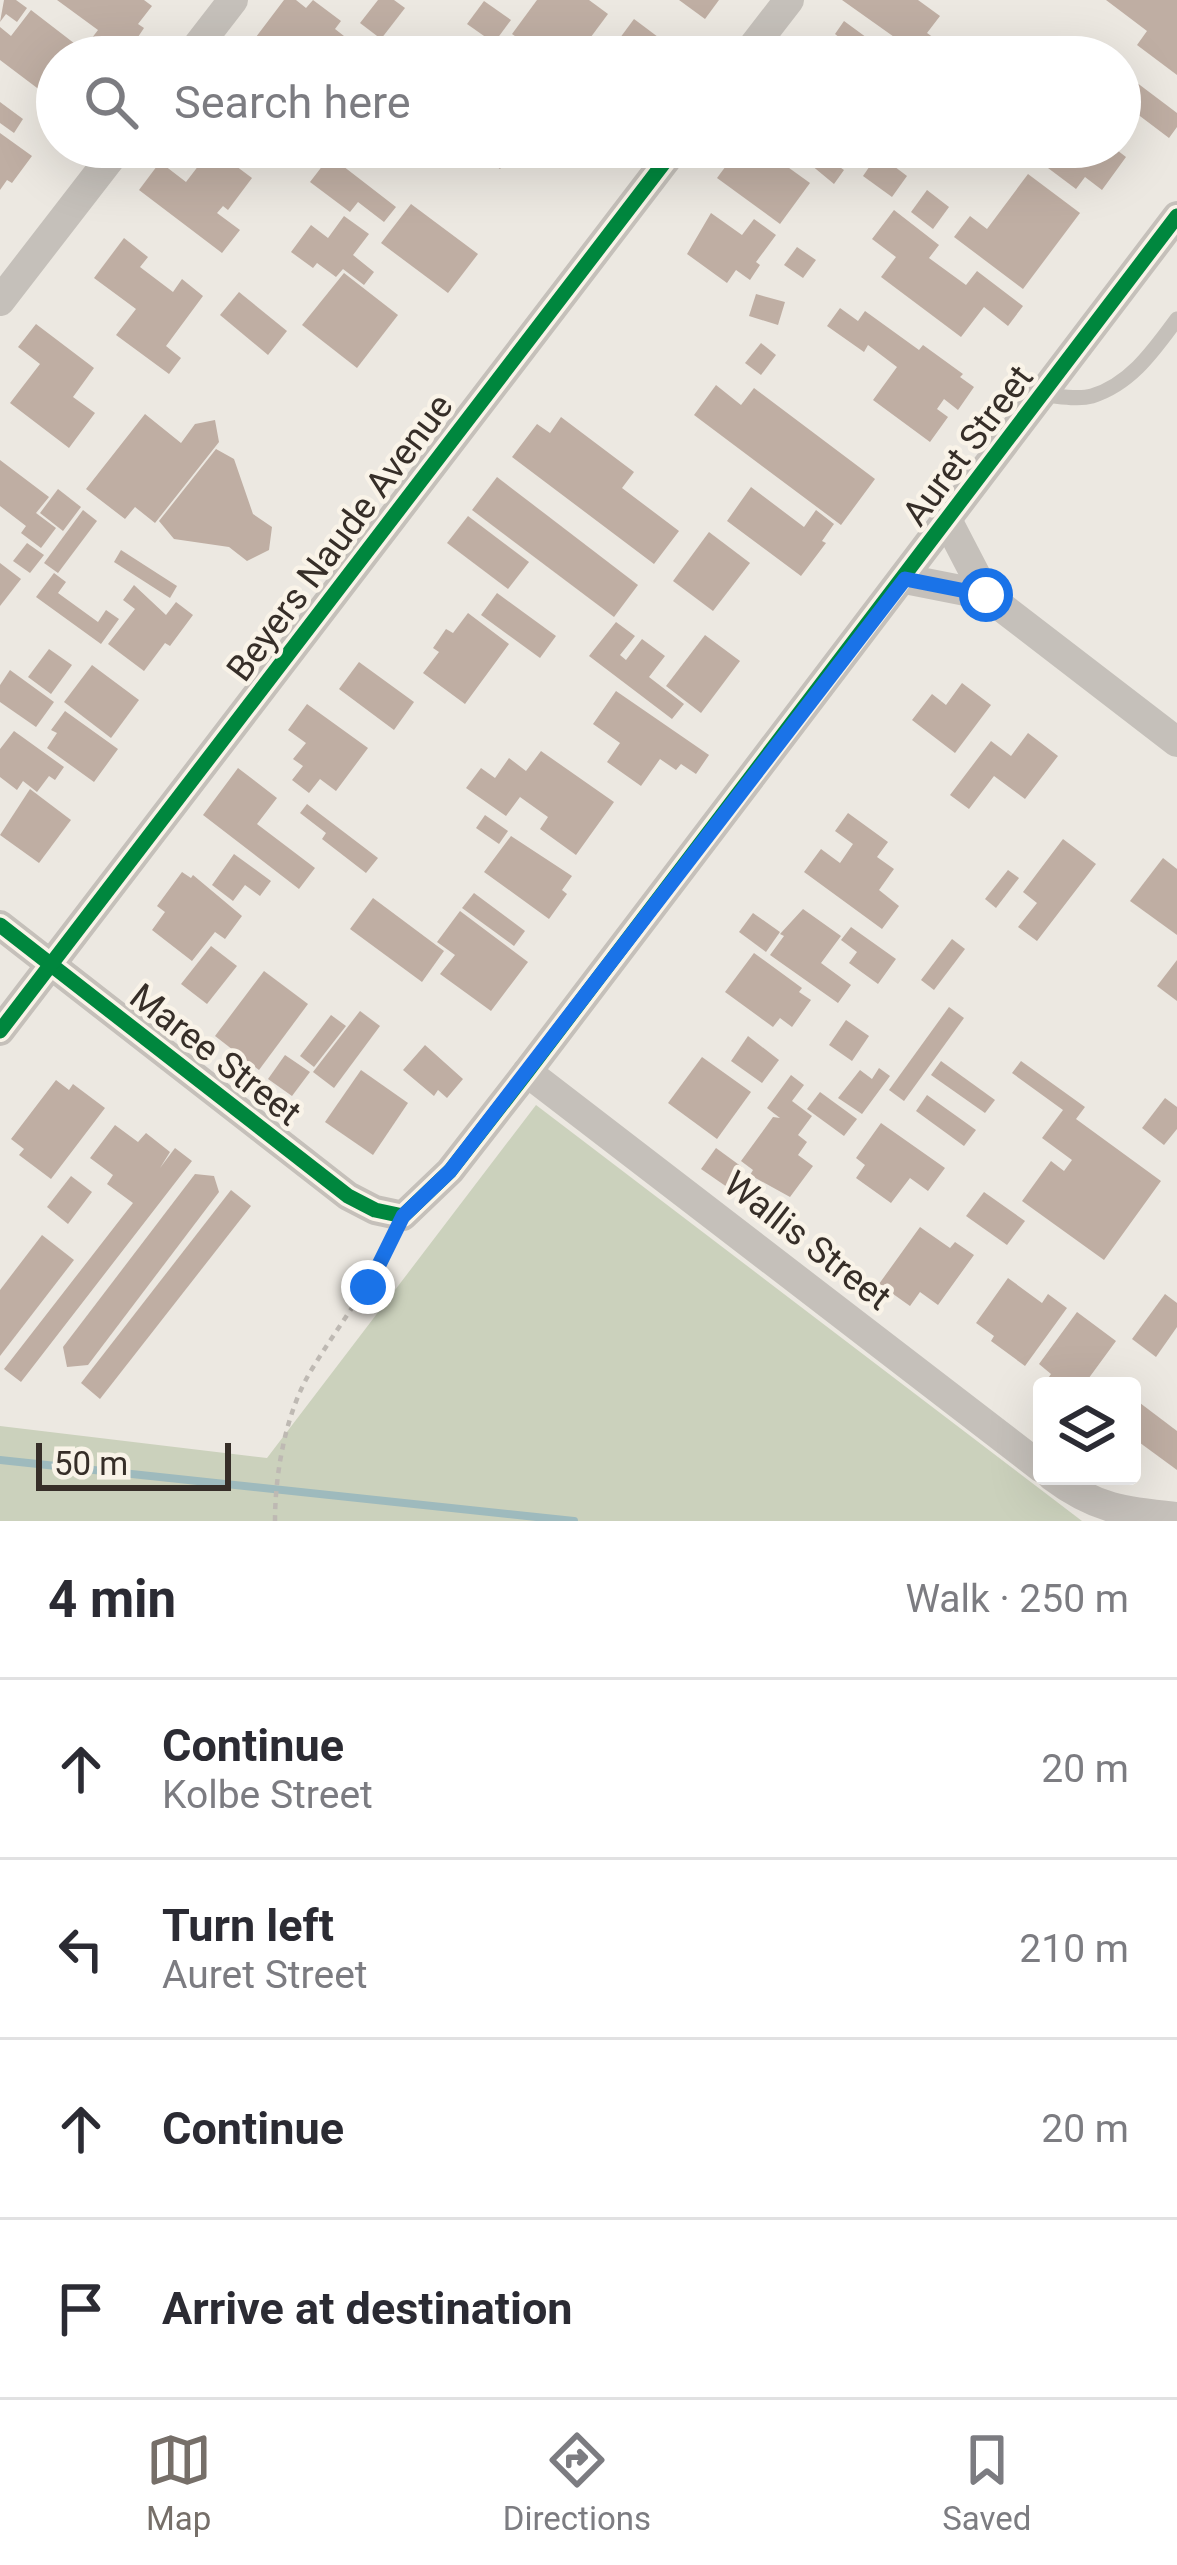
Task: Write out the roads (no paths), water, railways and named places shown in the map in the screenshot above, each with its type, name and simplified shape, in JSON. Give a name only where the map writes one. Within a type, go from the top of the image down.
[{"type":"street","points":[[205,36],[233,0]]},
{"type":"street","points":[[761,36],[789,0]]},
{"type":"street","points":[[0,302],[103,168]]},
{"type":"street","name":"Beyers Naude Avenue","points":[[0,1031],[660,168]]},
{"type":"street","name":"Auret Street","points":[[403,1216],[450,1171],[527,1072],[1177,216]]},
{"type":"street","points":[[946,520],[986,595],[1177,742]]},
{"type":"street","points":[[905,579],[986,595]]},
{"type":"street","name":"Maree Street","points":[[0,925],[348,1196],[374,1210],[403,1216]]},
{"type":"street","name":"Wallis Street","points":[[527,1072],[1033,1461]]},
{"type":"street","points":[[1067,1485],[1117,1511],[1177,1517]]},
{"type":"lane","points":[[1042,395],[1089,398],[1111,387],[1141,366],[1177,320]]},
{"type":"waterway","points":[[0,1460],[574,1521]]}]
